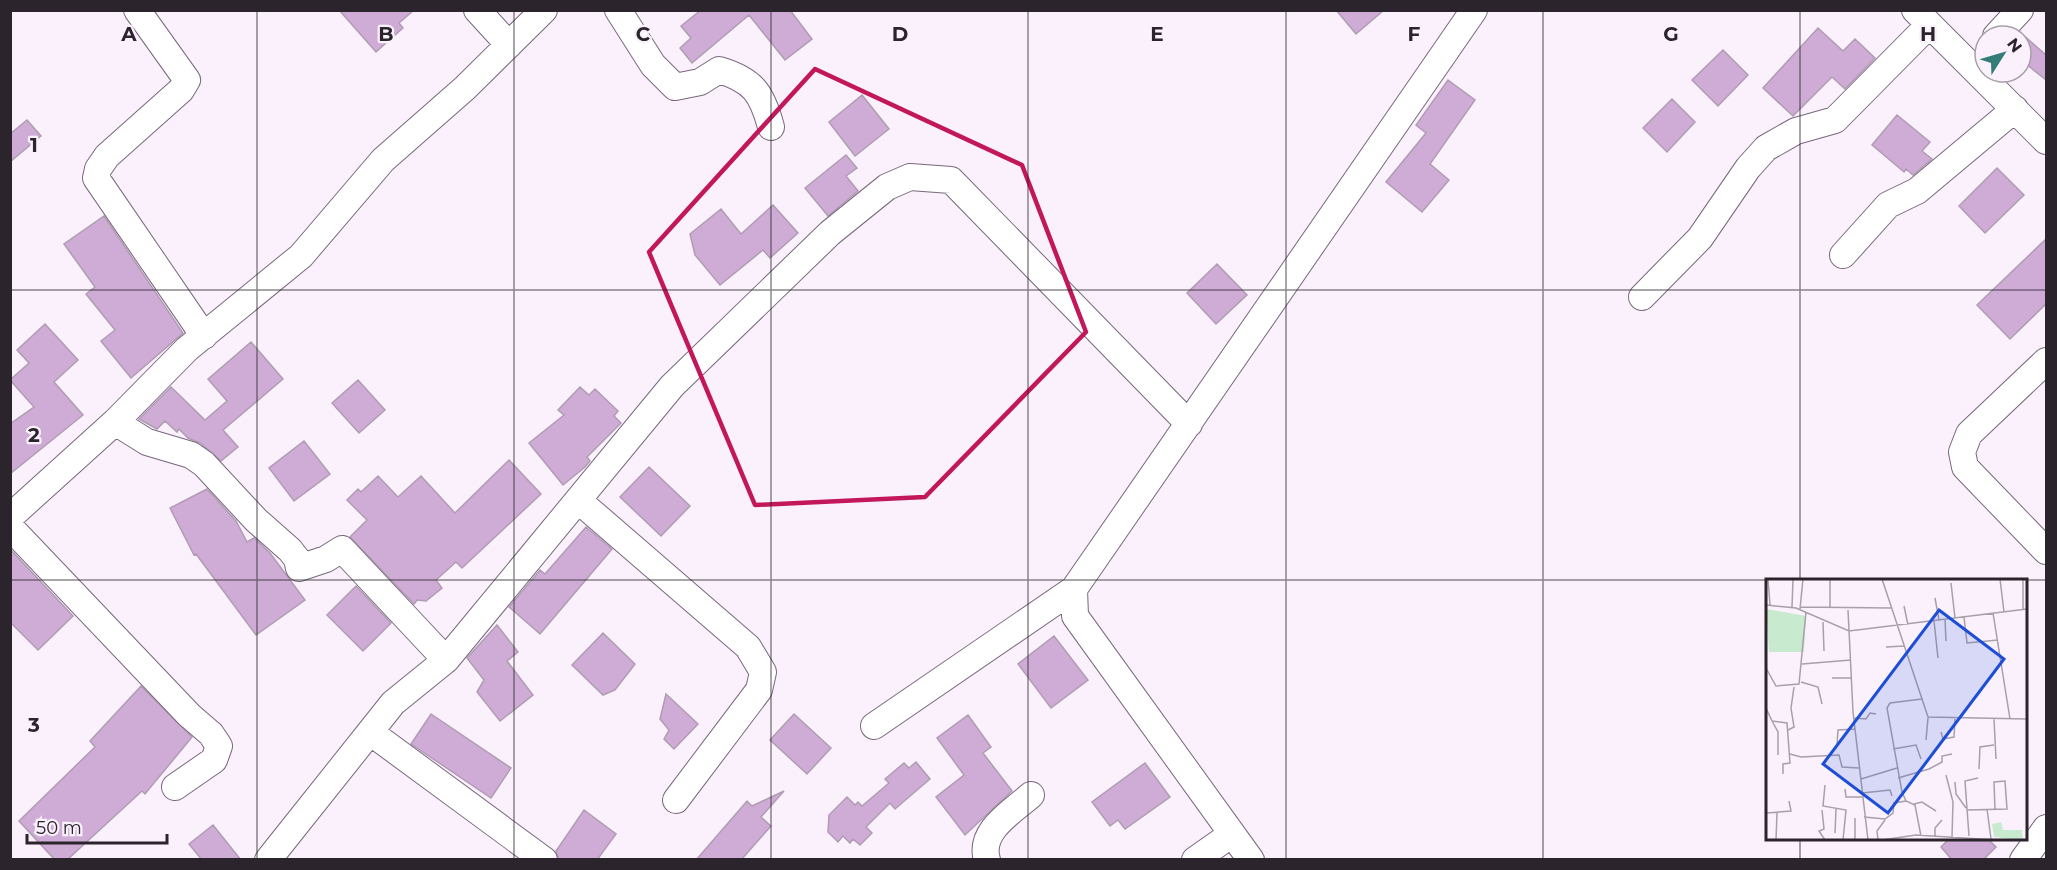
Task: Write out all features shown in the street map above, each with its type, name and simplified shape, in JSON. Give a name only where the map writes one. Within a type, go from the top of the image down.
[{"type":"street","points":[[136,10],[187,80],[181,90],[107,156],[98,169],[96,178],[204,336]]},
{"type":"street","points":[[477,10],[509,45]]},
{"type":"street","points":[[10,517],[115,423],[188,349],[302,256],[383,160],[465,88],[544,10]]},
{"type":"street","points":[[618,10],[653,66],[675,87],[700,82],[719,70],[740,76],[754,86],[767,110],[771,127]]},
{"type":"street","points":[[874,726],[1074,589],[1474,10]]},
{"type":"street","points":[[2007,24],[2020,10]]},
{"type":"street","points":[[1642,297],[1700,238],[1748,168],[1766,148],[1796,131],[1835,120],[1922,18],[1973,53]]},
{"type":"street","points":[[1997,84],[2015,109],[2046,141]]},
{"type":"street","points":[[1844,255],[1888,205],[1917,191],[2015,109]]},
{"type":"street","points":[[268,860],[393,703],[446,660],[672,387],[830,233],[887,187],[910,177],[951,180],[1189,423]]},
{"type":"street","points":[[2046,361],[1969,434],[1962,452],[1965,467],[2046,551]]},
{"type":"street","points":[[115,423],[147,442],[191,455],[204,464],[256,520],[290,550],[297,559],[299,568],[326,559],[342,549],[446,660]]},
{"type":"street","points":[[579,501],[748,647],[763,672],[759,690],[676,800]]},
{"type":"street","points":[[10,527],[189,715],[211,734],[219,746],[214,760],[175,788]]},
{"type":"street","points":[[1074,589],[1075,616],[1251,860]]},
{"type":"street","points":[[370,732],[544,860]]},
{"type":"street","points":[[987,860],[985,842],[992,830],[1031,795]]},
{"type":"street","points":[[2024,860],[2046,828]]},
{"type":"street","points":[[1195,860],[1232,834]]},
{"type":"highlighted area","points":[[815,69],[1022,165],[1086,332],[925,497],[755,505],[649,252]]},
{"type":"building","points":[[339,10],[414,10],[399,23],[403,28],[376,52]]},
{"type":"building","points":[[701,10],[790,10],[812,39],[785,60],[749,15],[692,63],[680,48],[691,38],[681,26]]},
{"type":"building","points":[[1336,10],[1384,10],[1356,34]]},
{"type":"building","points":[[1818,28],[1843,51],[1855,39],[1875,58],[1845,89],[1832,77],[1793,116],[1763,88]]},
{"type":"building","points":[[2033,44],[2046,55],[2046,80],[2033,70]]},
{"type":"building","points":[[1723,50],[1748,75],[1718,106],[1692,80]]},
{"type":"building","points":[[1448,80],[1475,100],[1430,164],[1449,180],[1422,212],[1386,182],[1426,133],[1416,125]]},
{"type":"building","points":[[862,95],[889,129],[855,156],[829,122]]},
{"type":"building","points":[[1672,99],[1695,122],[1667,152],[1643,128]]},
{"type":"building","points":[[1897,115],[1930,142],[1922,151],[1932,159],[1913,175],[1906,169],[1904,172],[1872,145]]},
{"type":"building","points":[[27,120],[41,136],[10,162],[10,134]]},
{"type":"building","points":[[846,155],[857,168],[846,176],[858,191],[828,216],[805,188]]},
{"type":"building","points":[[1997,168],[2024,195],[1985,233],[1959,206]]},
{"type":"building","points":[[773,205],[798,233],[770,258],[763,250],[720,285],[695,255],[690,234],[721,209],[741,234]]},
{"type":"building","points":[[104,216],[183,333],[131,378],[101,341],[115,330],[86,294],[95,287],[64,244]]},
{"type":"building","points":[[2046,239],[2046,304],[2010,339],[1977,305]]},
{"type":"building","points":[[1217,264],[1247,295],[1216,324],[1187,293]]},
{"type":"building","points":[[45,324],[78,360],[54,382],[83,415],[10,474],[10,424],[34,407],[10,380],[29,363],[17,350]]},
{"type":"building","points":[[251,342],[283,379],[223,430],[238,447],[221,461],[200,443],[188,438],[179,429],[177,432],[165,421],[157,429],[139,419],[171,387],[205,420],[227,401],[208,379]]},
{"type":"building","points":[[358,380],[385,410],[359,433],[332,403]]},
{"type":"building","points":[[580,387],[589,395],[595,389],[618,411],[614,416],[621,423],[587,457],[590,461],[585,467],[563,485],[529,443],[564,415],[558,410]]},
{"type":"building","points":[[304,441],[330,474],[294,501],[269,468]]},
{"type":"building","points":[[509,460],[541,494],[462,568],[456,562],[436,580],[442,588],[426,601],[417,600],[414,604],[350,537],[367,520],[347,500],[358,489],[361,492],[378,476],[398,497],[421,476],[455,513]]},
{"type":"building","points":[[649,467],[690,506],[661,536],[620,497]]},
{"type":"building","points":[[207,489],[236,521],[247,542],[254,538],[270,553],[305,600],[256,635],[196,554],[194,555],[170,508]]},
{"type":"building","points":[[586,527],[612,549],[540,634],[509,607],[540,570],[545,574]]},
{"type":"building","points":[[10,549],[73,616],[38,650],[10,622]]},
{"type":"building","points":[[356,586],[391,623],[363,651],[327,615]]},
{"type":"building","points":[[497,625],[518,652],[507,661],[533,695],[500,721],[477,692],[484,680],[467,658]]},
{"type":"building","points":[[603,633],[635,664],[615,690],[603,695],[572,665]]},
{"type":"building","points":[[1054,636],[1088,680],[1051,708],[1018,664]]},
{"type":"building","points":[[141,686],[192,737],[145,794],[142,791],[67,860],[55,860],[19,821],[95,747],[90,741]]},
{"type":"building","points":[[666,694],[698,724],[674,749],[664,739],[669,730],[660,719]]},
{"type":"building","points":[[431,714],[511,768],[491,798],[411,744]]},
{"type":"building","points":[[794,714],[831,748],[807,774],[770,740]]},
{"type":"building","points":[[968,715],[991,747],[983,753],[1012,791],[965,835],[936,797],[964,775],[937,738]]},
{"type":"building","points":[[916,762],[930,779],[895,809],[890,803],[866,827],[872,833],[860,845],[853,839],[850,843],[843,836],[838,842],[828,832],[829,815],[847,797],[855,805],[858,802],[862,806],[889,783],[885,779],[904,763],[909,768]]},
{"type":"building","points":[[1145,763],[1170,797],[1125,829],[1118,820],[1110,826],[1092,802]]},
{"type":"building","points":[[784,791],[761,817],[771,826],[741,860],[696,860],[747,801],[752,806]]},
{"type":"building","points":[[584,810],[616,834],[597,860],[559,860],[556,851]]},
{"type":"building","points":[[213,825],[241,860],[202,860],[189,844]]},
{"type":"building","points":[[1948,840],[1989,840],[1996,847],[1983,860],[1952,860],[1941,847]]}]
